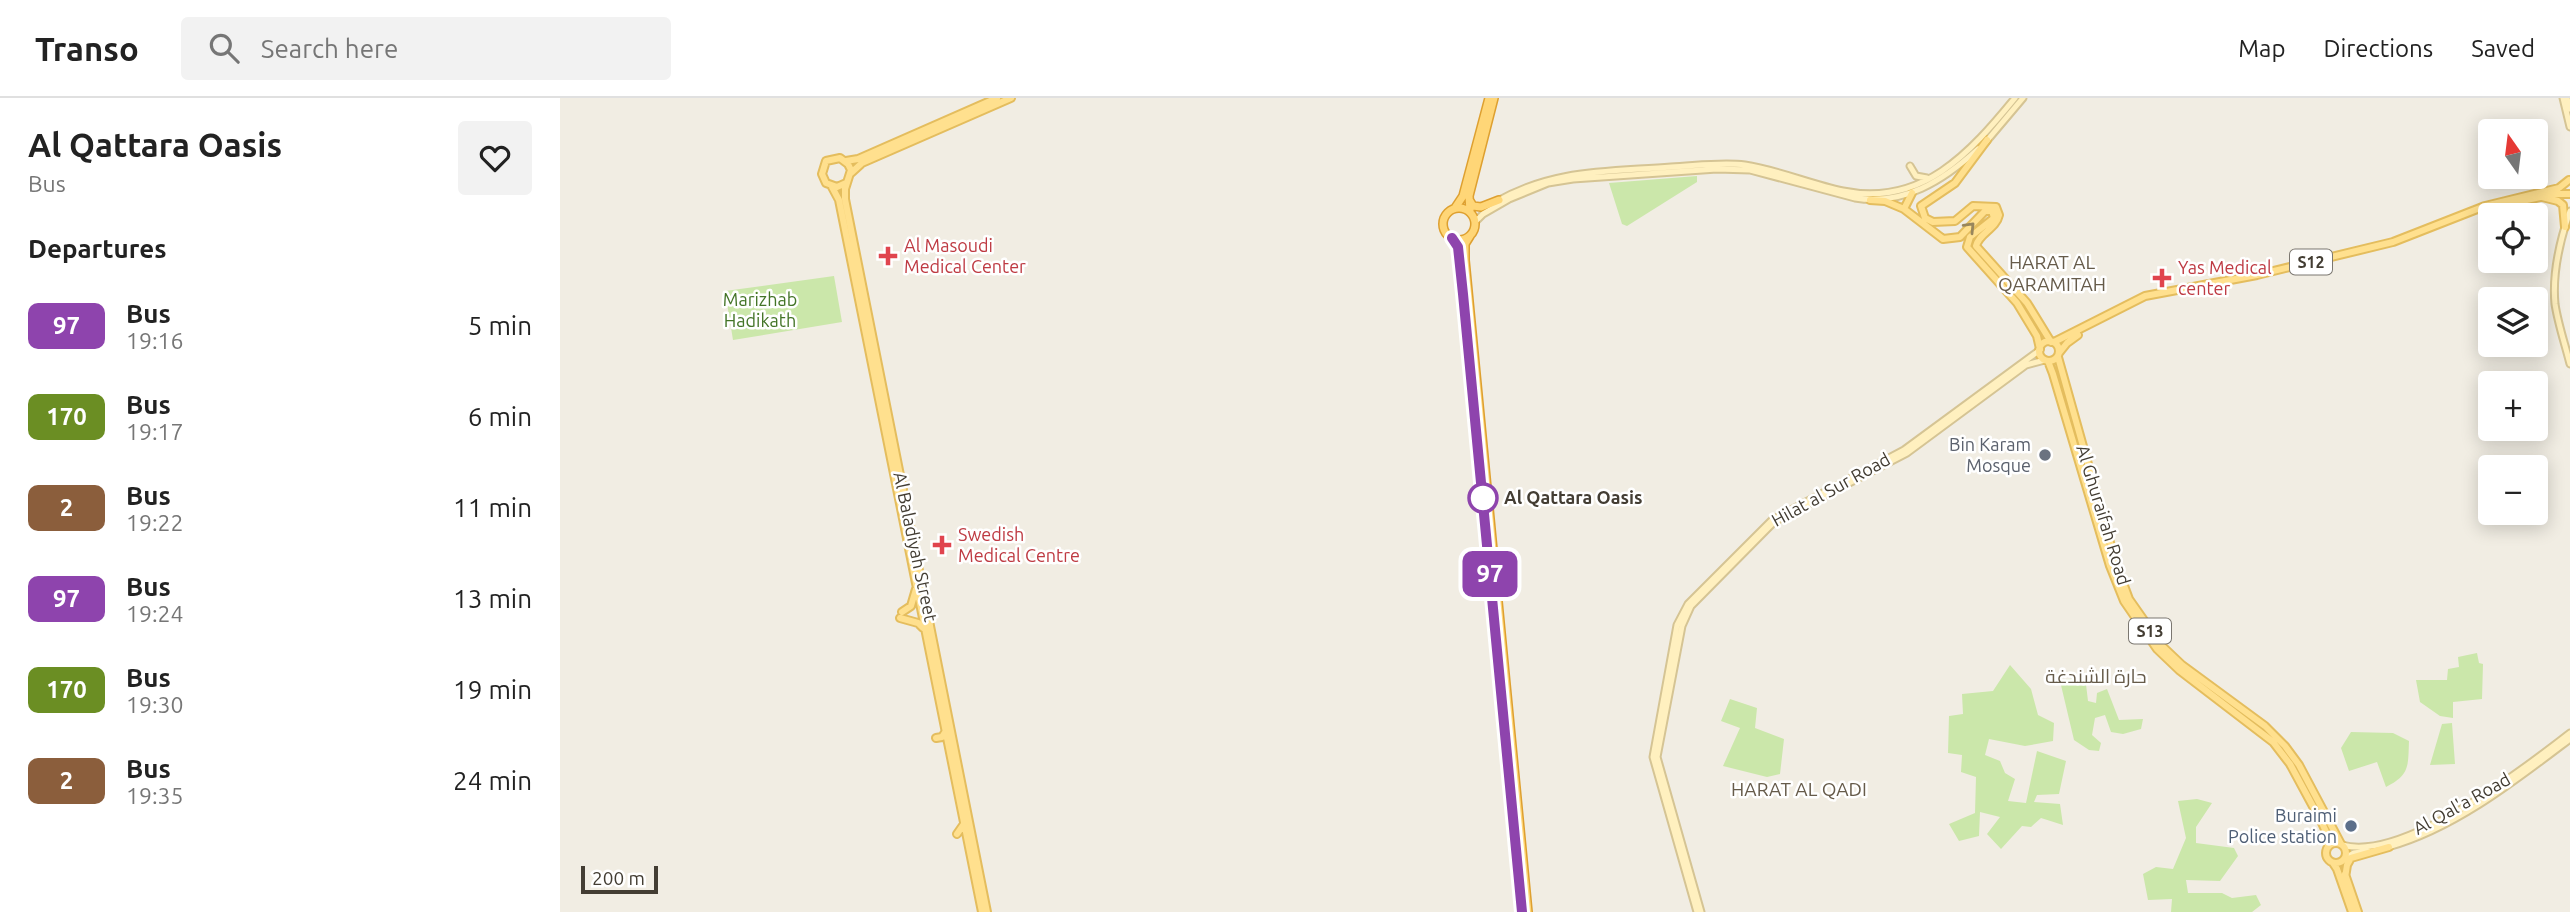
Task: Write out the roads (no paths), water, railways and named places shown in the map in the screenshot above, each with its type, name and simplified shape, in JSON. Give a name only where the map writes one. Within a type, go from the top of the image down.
[{"type":"highway","points":[[1489,98],[1463,196],[1446,215],[1443,224],[1444,230],[1458,247],[1522,912]]},
{"type":"highway","points":[[1494,98],[1469,196],[1470,211],[1475,222],[1465,244],[1465,260],[1528,912]]},
{"type":"highway","points":[[1469,196],[1471,205],[1477,208],[1499,200]]},
{"type":"highway","points":[[1454,208],[1470,211]]},
{"type":"highway","points":[[1452,238],[1461,240],[1470,236]]},
{"type":"main road","points":[[997,98],[858,159],[846,161],[834,158],[824,164],[822,177],[830,186],[837,187],[846,183],[851,173],[862,163],[1011,98]]},
{"type":"main road","points":[[1470,211],[1479,211],[1529,184],[1559,176],[1717,164],[1755,167],[1855,193],[1914,189],[1937,176],[1982,138],[2015,98]]},
{"type":"main road","points":[[1918,214],[1924,203],[1955,183],[2023,98]]},
{"type":"main road","points":[[2565,98],[2570,109]]},
{"type":"main road","points":[[2565,98],[2570,128]]},
{"type":"main road","points":[[1870,200],[1942,179],[1987,140]]},
{"type":"main road","points":[[846,161],[851,173]]},
{"type":"main road","points":[[1910,166],[1919,178],[1937,176]]},
{"type":"main road","points":[[1475,222],[1486,212],[1517,195],[1556,181],[1717,169],[1750,170],[1822,190],[1885,201],[1930,221],[1952,221],[1973,206],[1996,207],[1998,221],[1976,244],[1988,266],[2021,308],[2038,336],[2040,350]]},
{"type":"main road","name":"S12","points":[[2046,360],[2059,354],[2072,338],[2143,300],[2262,278],[2389,247],[2500,205],[2570,194],[2570,179]]},
{"type":"main road","name":"S12","points":[[2040,350],[2044,343],[2052,342],[2145,296],[2258,275],[2385,244],[2485,206],[2559,188],[2570,179]]},
{"type":"main road","name":"Al Baladiyah Street","points":[[846,183],[845,199],[988,912]]},
{"type":"main road","name":"Al Baladiyah Street","points":[[830,186],[838,197],[982,912]]},
{"type":"main road","points":[[1904,209],[1914,189]]},
{"type":"main road","points":[[2540,197],[2562,203],[2568,224],[2557,263],[2554,290],[2556,312],[2570,364]]},
{"type":"main road","points":[[1918,214],[1940,237],[1955,239],[1985,211],[1992,211],[1994,218],[1970,237],[1968,250],[2027,303],[2052,342]]},
{"type":"main road","points":[[2570,211],[2557,282],[2559,311],[2570,349]]},
{"type":"main road","name":"Al Ghuraifah Road","points":[[2052,342],[2059,354],[2116,564],[2129,598],[2162,646],[2182,665],[2265,726],[2292,756],[2342,845]]},
{"type":"main road","name":"Al Ghuraifah Road","points":[[2040,350],[2053,373],[2110,566],[2124,601],[2157,649],[2179,670],[2267,736],[2290,764],[2327,834],[2328,847]]},
{"type":"main road","name":"Hilat al Sur Road","points":[[1699,912],[1653,757],[1677,625],[1682,613],[1772,520],[1904,450],[2040,350]]},
{"type":"main road","name":"Hilat al Sur Road","points":[[1699,912],[1657,757],[1682,626],[1691,606],[1774,522],[1908,453],[2026,365],[2046,360]]},
{"type":"main road","points":[[915,578],[924,604],[927,604]]},
{"type":"main road","points":[[916,587],[911,606],[901,615],[918,623],[926,632]]},
{"type":"main road","points":[[2214,697],[2216,693],[2238,706]]},
{"type":"main road","points":[[936,738],[942,737],[946,731]]},
{"type":"main road","name":"Al Qal'a Road","points":[[2342,845],[2378,845],[2429,825],[2513,776],[2570,736]]},
{"type":"main road","name":"Al Qal'a Road","points":[[2344,859],[2354,853],[2389,847],[2419,835],[2495,794],[2570,736]]},
{"type":"main road","points":[[957,834],[964,824]]},
{"type":"main road","points":[[2328,847],[2334,843],[2342,845]]},
{"type":"main road","name":"S13","points":[[2342,845],[2346,853],[2345,878],[2358,912]]},
{"type":"main road","name":"S13","points":[[2328,847],[2326,855],[2337,869],[2352,912]]},
{"type":"main road","points":[[2345,878],[2351,858],[2389,847]]},
{"type":"main road","points":[[2332,862],[2340,863],[2344,859]]},
{"type":"place","name":"Al Masoudi Medical Center","points":[[888,256]]},
{"type":"place","name":"Yas Medical center","points":[[2162,278]]},
{"type":"place","name":"Bin Karam Mosque","points":[[2045,455]]},
{"type":"place","name":"Al Qattara Oasis","points":[[1483,498]]},
{"type":"place","name":"Swedish Medical Centre","points":[[942,545]]},
{"type":"place","name":"Buraimi Police station","points":[[2351,826]]},
{"type":"district","name":"HARAT AL QARAMITAH","points":[[2052,273]]},
{"type":"district","name":"حارة الشندغة","points":[[2096,676]]},
{"type":"district","name":"HARAT AL QADI","points":[[1799,789]]},
{"type":"park label","name":"Marizhab Hadikath","points":[[760,310]]}]
